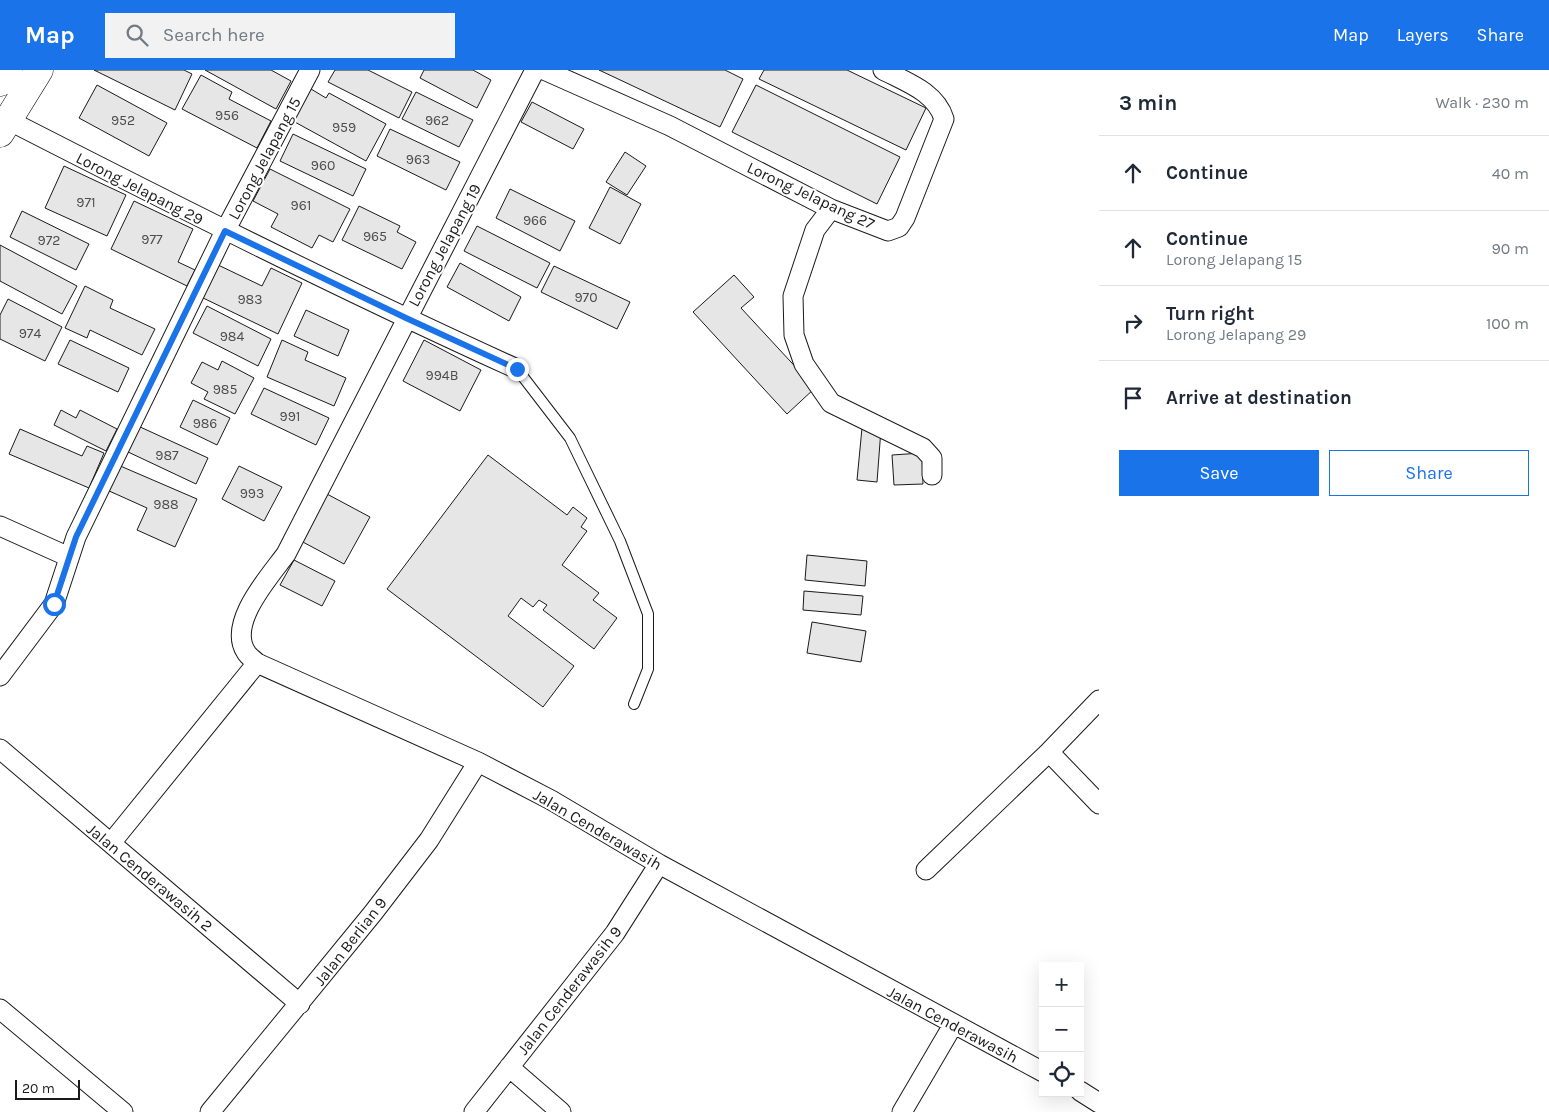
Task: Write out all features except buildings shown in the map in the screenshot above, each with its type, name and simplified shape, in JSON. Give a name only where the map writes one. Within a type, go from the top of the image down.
[{"type":"main road","points":[[0,82],[8,70]]},
{"type":"main road","points":[[4,127],[39,70]]},
{"type":"street","name":"Lorong Jelapang 15","points":[[0,676],[54,604],[76,537],[99,489],[225,231],[310,70]]},
{"type":"street","name":"Lorong Jelapang 19","points":[[286,554],[535,70]]},
{"type":"street","name":"Lorong Jelapang 27","points":[[544,70],[670,126],[831,208],[888,231],[899,227],[905,218],[944,119],[940,106],[924,92],[883,70]]},
{"type":"street","name":"Lorong Jelapang 29","points":[[4,127],[517,369]]},
{"type":"street","points":[[831,208],[815,230],[793,296],[794,335],[804,364],[831,403],[923,448],[932,458],[932,474]]},
{"type":"street","points":[[0,526],[69,557]]},
{"type":"street","name":"Jalan Cenderawasih","points":[[286,554],[248,608],[242,623],[241,638],[245,651],[257,663],[478,762],[551,800],[659,864],[1039,1070]]},
{"type":"street","points":[[111,843],[257,663]]},
{"type":"street","points":[[926,870],[1049,752],[1099,700]]},
{"type":"street","name":"Jalan Cenderawasih 2","points":[[0,749],[300,1004]]},
{"type":"street","points":[[1049,752],[1099,804]]},
{"type":"street","name":"Jalan Berlian 9","points":[[210,1112],[300,1004],[429,840],[478,762]]},
{"type":"street","name":"Jalan Cenderawasih 9","points":[[474,1112],[615,932],[659,864]]},
{"type":"street","points":[[0,1009],[123,1112]]},
{"type":"street","points":[[902,1112],[953,1025]]},
{"type":"street","points":[[509,1067],[561,1112]]},
{"type":"street","points":[[1084,1094],[1099,1103]]},
{"type":"lane","points":[[517,369],[570,438],[620,541],[648,614],[648,668],[634,704]]},
{"type":"route","points":[[54,604],[76,537],[225,231],[517,369]]}]
